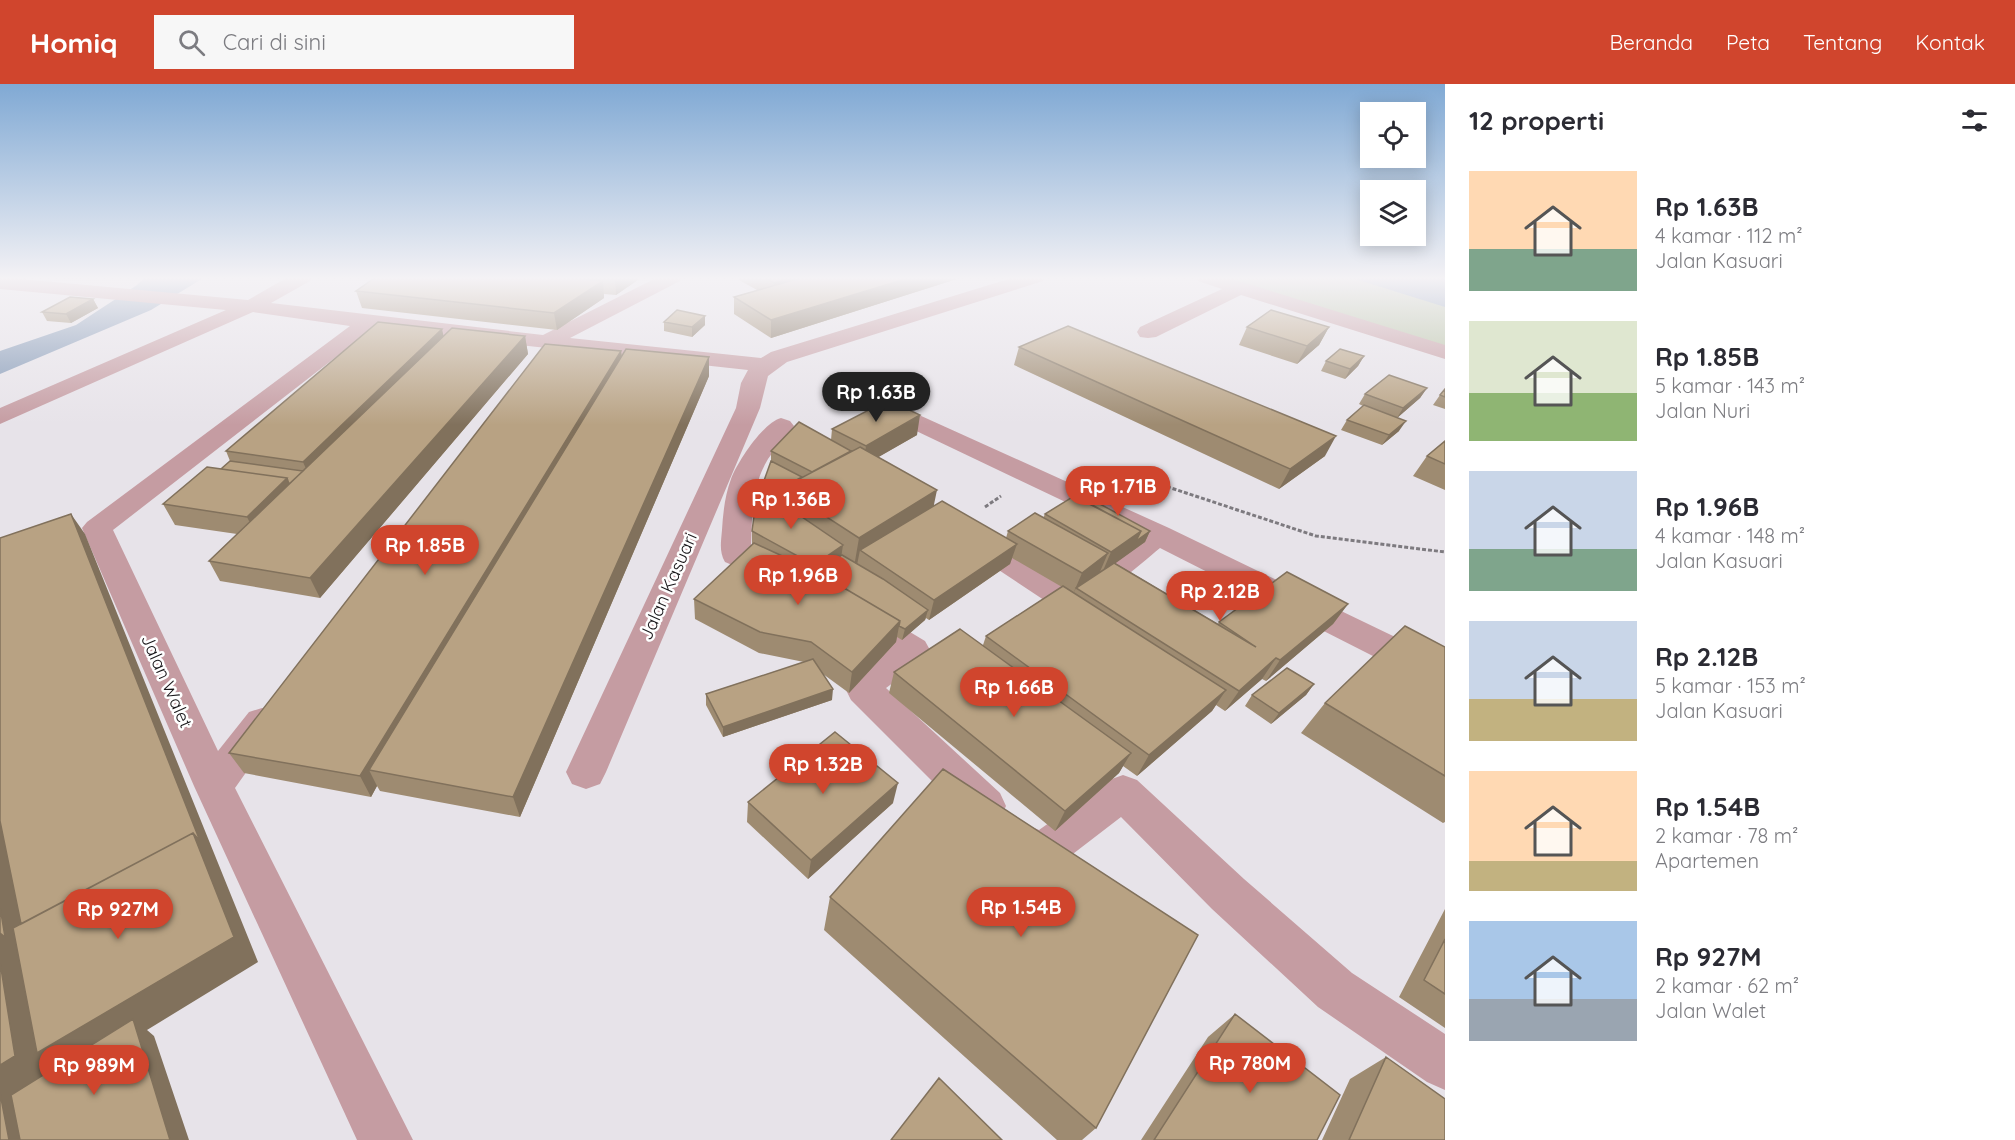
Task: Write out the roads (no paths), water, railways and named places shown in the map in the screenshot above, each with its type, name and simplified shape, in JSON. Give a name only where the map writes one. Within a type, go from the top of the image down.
[{"type":"street","points":[[0,417],[205,326]]},
{"type":"street","name":"Jalan Walet","points":[[362,326],[97,528],[214,786],[385,1140]]},
{"type":"street","points":[[411,326],[762,365],[779,357],[878,326]]},
{"type":"street","points":[[526,369],[547,340],[574,326]]},
{"type":"street","points":[[1148,332],[1160,326]]},
{"type":"street","points":[[1362,326],[1445,352]]},
{"type":"street","name":"Jalan Kasuari","points":[[586,772],[748,408],[752,386],[762,365]]},
{"type":"street","points":[[919,423],[1158,535],[1445,677]]},
{"type":"street","points":[[781,426],[771,437],[745,479],[737,527],[736,555],[821,594],[913,650],[873,679],[864,690],[1037,856],[1123,792],[1228,894],[1327,983],[1395,1032],[1445,1064]]},
{"type":"street","points":[[958,529],[1067,600],[1101,579],[1158,535]]},
{"type":"street","points":[[214,786],[278,701]]},
{"type":"water","points":[[72,326],[113,326],[0,374],[0,351]]}]
